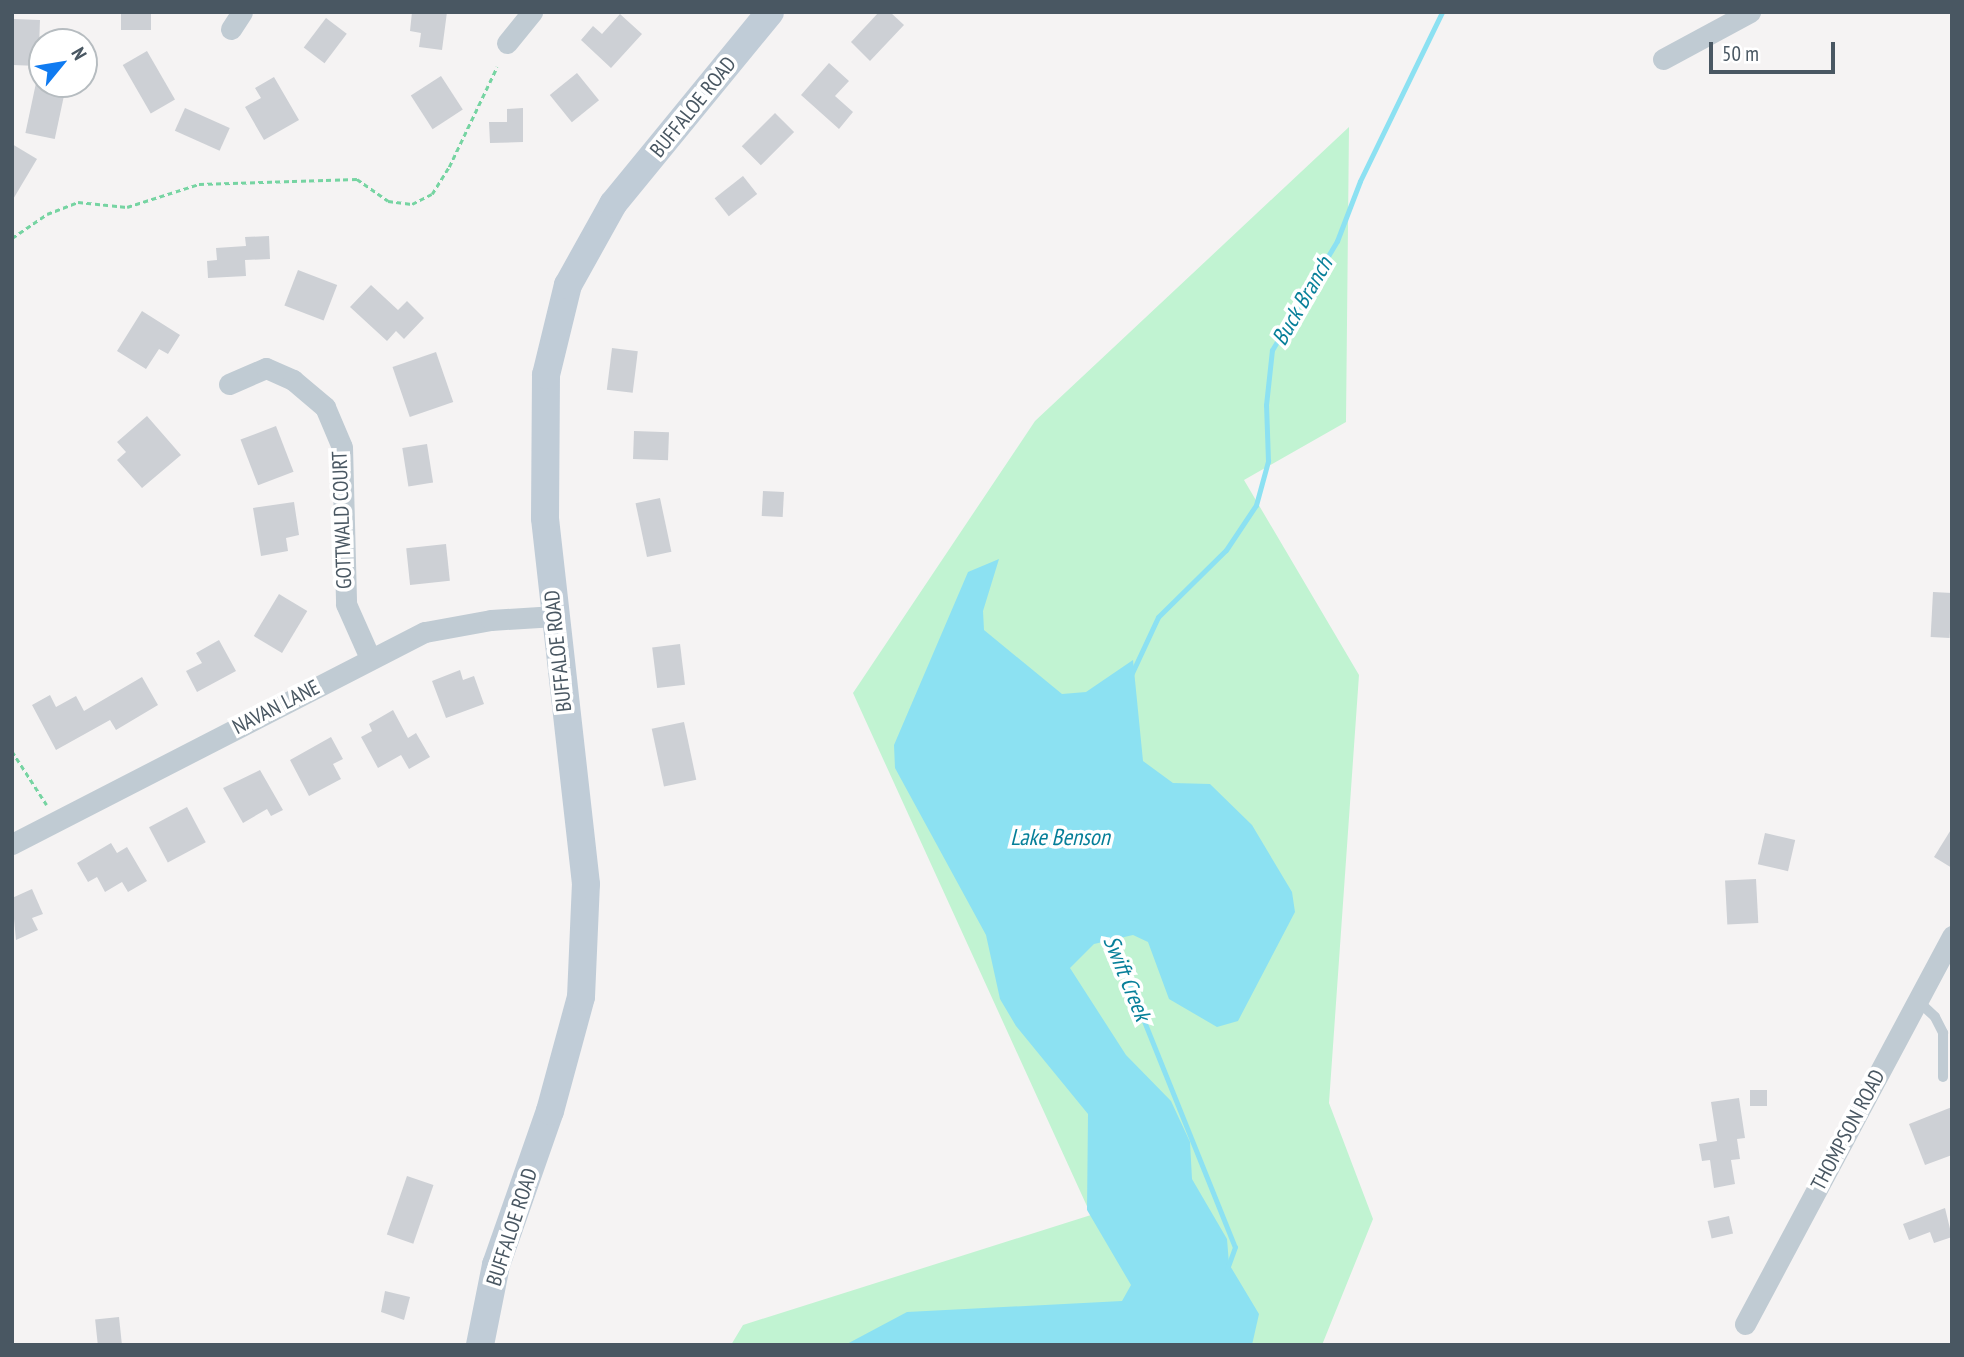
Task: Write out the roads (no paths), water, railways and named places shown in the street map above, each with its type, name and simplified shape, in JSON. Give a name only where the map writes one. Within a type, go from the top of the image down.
[{"type":"street","points":[[507,43],[532,12]]},
{"type":"street","name":"BUFFALOE ROAD","points":[[480,1345],[496,1265],[550,1111],[581,997],[586,884],[545,518],[546,375],[568,285],[613,204],[770,12]]},
{"type":"street","points":[[1663,59],[1750,12]]},
{"type":"street","name":"GOTTWALD COURT","points":[[229,384],[266,368],[293,380],[325,407],[342,447],[346,604],[370,658]]},
{"type":"street","name":"NAVAN LANE","points":[[12,844],[425,632],[491,620],[555,616]]},
{"type":"street","name":"THOMPSON ROAD","points":[[1745,1324],[1952,936]]},
{"type":"lane","points":[[1918,1001],[1935,1017],[1943,1033],[1943,1077]]},
{"type":"water","name":"Lake Benson","points":[[999,559],[983,611],[984,630],[1062,694],[1086,692],[1133,660],[1143,761],[1173,783],[1210,784],[1252,825],[1292,892],[1295,912],[1238,1021],[1217,1027],[1169,999],[1148,942],[1133,935],[1094,944],[1070,968],[1126,1055],[1171,1101],[1190,1142],[1192,1179],[1227,1239],[1229,1264],[1259,1314],[1252,1345],[845,1345],[907,1312],[1122,1301],[1131,1285],[1087,1210],[1088,1114],[1016,1026],[1000,999],[986,935],[895,768],[894,745],[968,572]]},
{"type":"waterway","name":"Buck Branch","points":[[1131,675],[1158,617],[1226,550],[1256,505],[1268,461],[1266,405],[1272,350],[1337,241],[1360,181],[1442,12]]},
{"type":"waterway","name":"Swift Creek","points":[[1109,934],[1235,1247],[1227,1269]]}]
